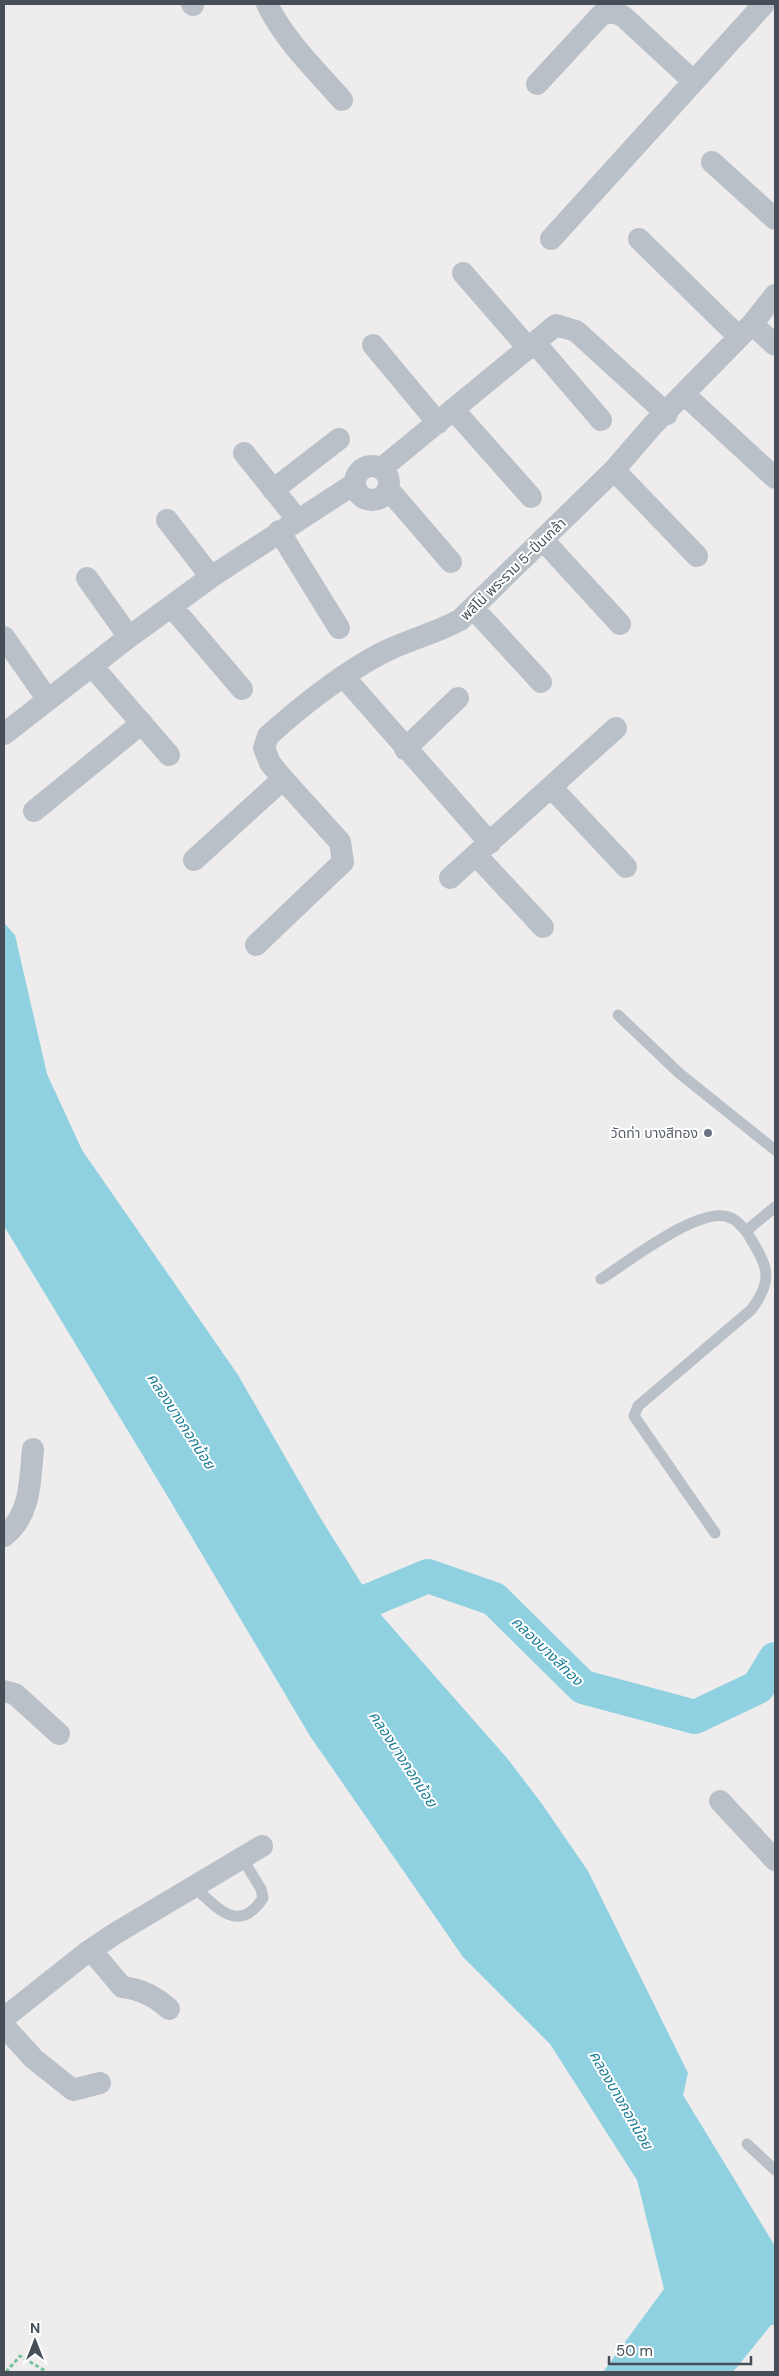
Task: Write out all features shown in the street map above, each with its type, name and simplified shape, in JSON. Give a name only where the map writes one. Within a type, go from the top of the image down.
[{"type":"street","points":[[267,4],[276,21],[295,47],[342,100]]},
{"type":"street","points":[[551,239],[764,4]]},
{"type":"street","points":[[537,84],[601,15],[613,11],[624,17],[693,81]]},
{"type":"street","points":[[712,162],[775,219]]},
{"type":"street","points":[[639,239],[745,331],[775,345]]},
{"type":"street","points":[[463,273],[601,420]]},
{"type":"street","name":"พลีโน่ พระราม 5-ปิ่นเกล้า","points":[[256,945],[343,862],[340,842],[270,763],[264,748],[268,736],[344,677],[384,652],[421,635],[440,631],[460,620],[614,470],[652,426],[667,414],[745,331],[775,295]]},
{"type":"street","points":[[385,479],[445,416],[556,325],[576,331],[667,414]]},
{"type":"street","points":[[373,345],[445,416],[531,496]]},
{"type":"street","points":[[684,394],[775,478]]},
{"type":"street","points":[[273,490],[340,439]]},
{"type":"street","points":[[244,453],[297,520]]},
{"type":"street","points":[[4,734],[129,636],[172,607],[211,577],[354,484],[355,477],[361,468],[371,465],[385,479],[451,562]]},
{"type":"street","points":[[614,470],[697,556]]},
{"type":"street","points":[[167,520],[211,577]]},
{"type":"street","points":[[279,531],[339,628]]},
{"type":"street","points":[[543,540],[620,624]]},
{"type":"street","points":[[87,578],[129,636]]},
{"type":"street","points":[[172,607],[242,689]]},
{"type":"street","points":[[473,608],[541,682]]},
{"type":"street","points":[[4,637],[48,700]]},
{"type":"street","points":[[92,666],[169,755]]},
{"type":"street","points":[[344,677],[405,749],[450,798],[483,849],[543,927]]},
{"type":"street","points":[[405,749],[458,698]]},
{"type":"street","points":[[34,811],[142,723]]},
{"type":"street","points":[[450,878],[616,728]]},
{"type":"street","points":[[194,860],[283,779]]},
{"type":"street","points":[[551,787],[626,867]]},
{"type":"street","points":[[4,1536],[15,1527],[28,1499],[33,1449]]},
{"type":"street","points":[[4,1691],[14,1694],[59,1734]]},
{"type":"street","points":[[720,1801],[775,1860]]},
{"type":"street","points":[[4,2018],[91,1950],[193,1886],[262,1846]]},
{"type":"street","points":[[91,1950],[122,1987],[134,1988],[156,1997],[170,2009]]},
{"type":"street","points":[[4,2026],[34,2059],[73,2090],[100,2083]]},
{"type":"lane","points":[[618,1015],[680,1072],[775,1150]]},
{"type":"lane","points":[[746,1231],[775,1206]]},
{"type":"lane","points":[[601,1280],[686,1224],[706,1217],[732,1218],[746,1231],[765,1262],[766,1277],[762,1296],[750,1310],[638,1406],[634,1416],[714,1533]]},
{"type":"lane","points":[[193,1886],[226,1915],[240,1916],[256,1907],[263,1898],[261,1889],[242,1858]]},
{"type":"lane","points":[[747,2144],[775,2170]]},
{"type":"path","points":[[6,2372],[20,2356],[47,2372]]},
{"type":"water","name":"คลองบางกอกน้อย","points":[[4,923],[15,935],[47,1074],[82,1150],[238,1375],[318,1514],[381,1615],[507,1758],[542,1804],[588,1871],[688,2073],[683,2095],[775,2246],[775,2325],[771,2325],[733,2372],[603,2372],[664,2289],[637,2180],[550,2044],[463,1957],[310,1736],[4,1226]]},
{"type":"waterway","name":"คลองบางสีทอง","points":[[329,1617],[428,1576],[494,1599],[583,1687],[695,1717],[758,1687],[775,1659]]},
{"type":"place","name":"วัดท่า บางสีทอง","points":[[708,1133]]}]
